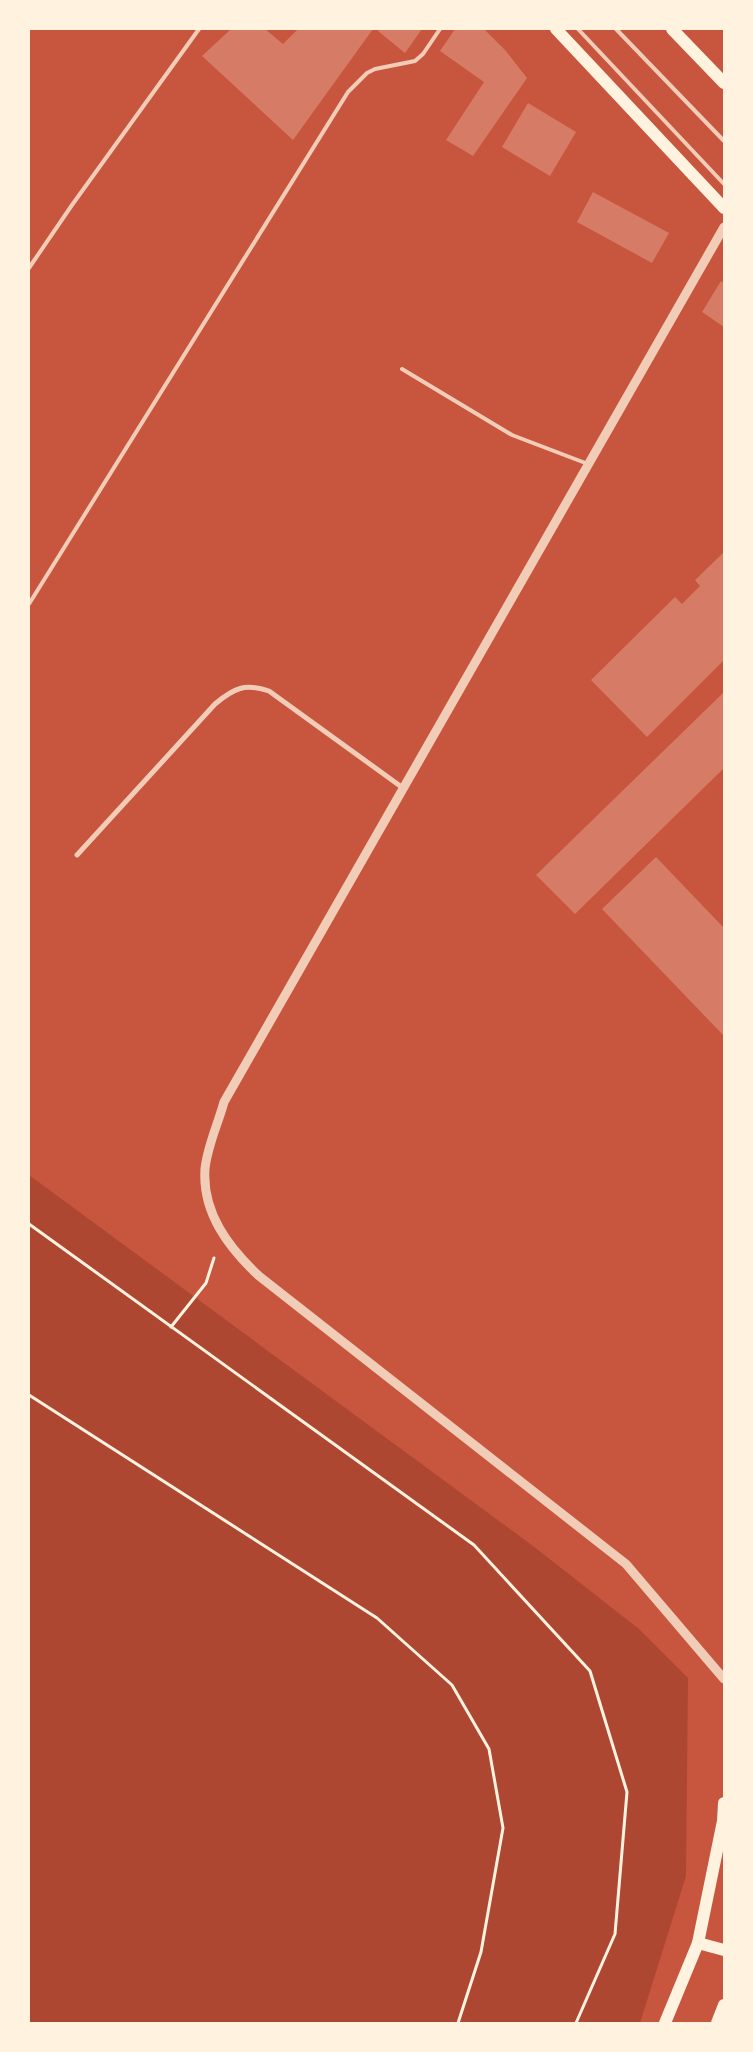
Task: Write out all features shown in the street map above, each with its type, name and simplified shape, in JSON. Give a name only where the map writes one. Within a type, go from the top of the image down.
[{"type":"main road","points":[[556,29],[724,208]]},
{"type":"main road","points":[[672,29],[724,83]]},
{"type":"main road","points":[[665,2023],[698,1943],[723,1821],[724,1803]]},
{"type":"main road","points":[[698,1943],[724,1950]]},
{"type":"main road","points":[[717,2023],[724,2004]]},
{"type":"street","points":[[724,226],[224,1102],[205,1168],[205,1190],[210,1211],[219,1228],[241,1259],[259,1276],[626,1564],[724,1679]]},
{"type":"street","points":[[77,855],[215,704],[241,687],[255,687],[269,691],[403,788]]},
{"type":"lane","points":[[29,268],[199,29]]},
{"type":"lane","points":[[29,604],[348,92],[367,73],[375,69],[415,61],[423,54],[440,29]]},
{"type":"lane","points":[[578,29],[724,184]]},
{"type":"lane","points":[[616,29],[724,141]]},
{"type":"lane","points":[[402,369],[512,435],[588,464]]},
{"type":"path","points":[[29,1224],[474,1545],[590,1671],[627,1792],[615,1934],[576,2023]]},
{"type":"path","points":[[171,1327],[206,1283],[213,1267],[219,1228]]},
{"type":"path","points":[[29,1395],[377,1618],[452,1685],[488,1749],[504,1828],[481,1952],[458,2023]]},
{"type":"shaded area","points":[[29,1175],[533,1546],[639,1629],[688,1678],[686,1876],[640,2023],[29,2023]]},
{"type":"building","points":[[231,29],[265,29],[283,44],[298,29],[373,29],[293,140],[202,56]]},
{"type":"building","points":[[379,29],[422,29],[405,53],[378,31]]},
{"type":"building","points":[[455,29],[484,29],[505,50],[527,78],[473,156],[446,140],[484,82],[440,51]]},
{"type":"building","points":[[528,103],[576,132],[550,176],[502,147]]},
{"type":"building","points":[[593,192],[669,233],[652,263],[577,222]]},
{"type":"building","points":[[721,281],[724,283],[724,327],[702,312]]},
{"type":"building","points":[[724,552],[724,660],[647,737],[591,680],[675,597],[682,604],[700,586],[695,580]]},
{"type":"building","points":[[724,692],[724,768],[575,914],[536,875]]},
{"type":"building","points":[[656,857],[724,928],[724,1036],[602,909]]}]
